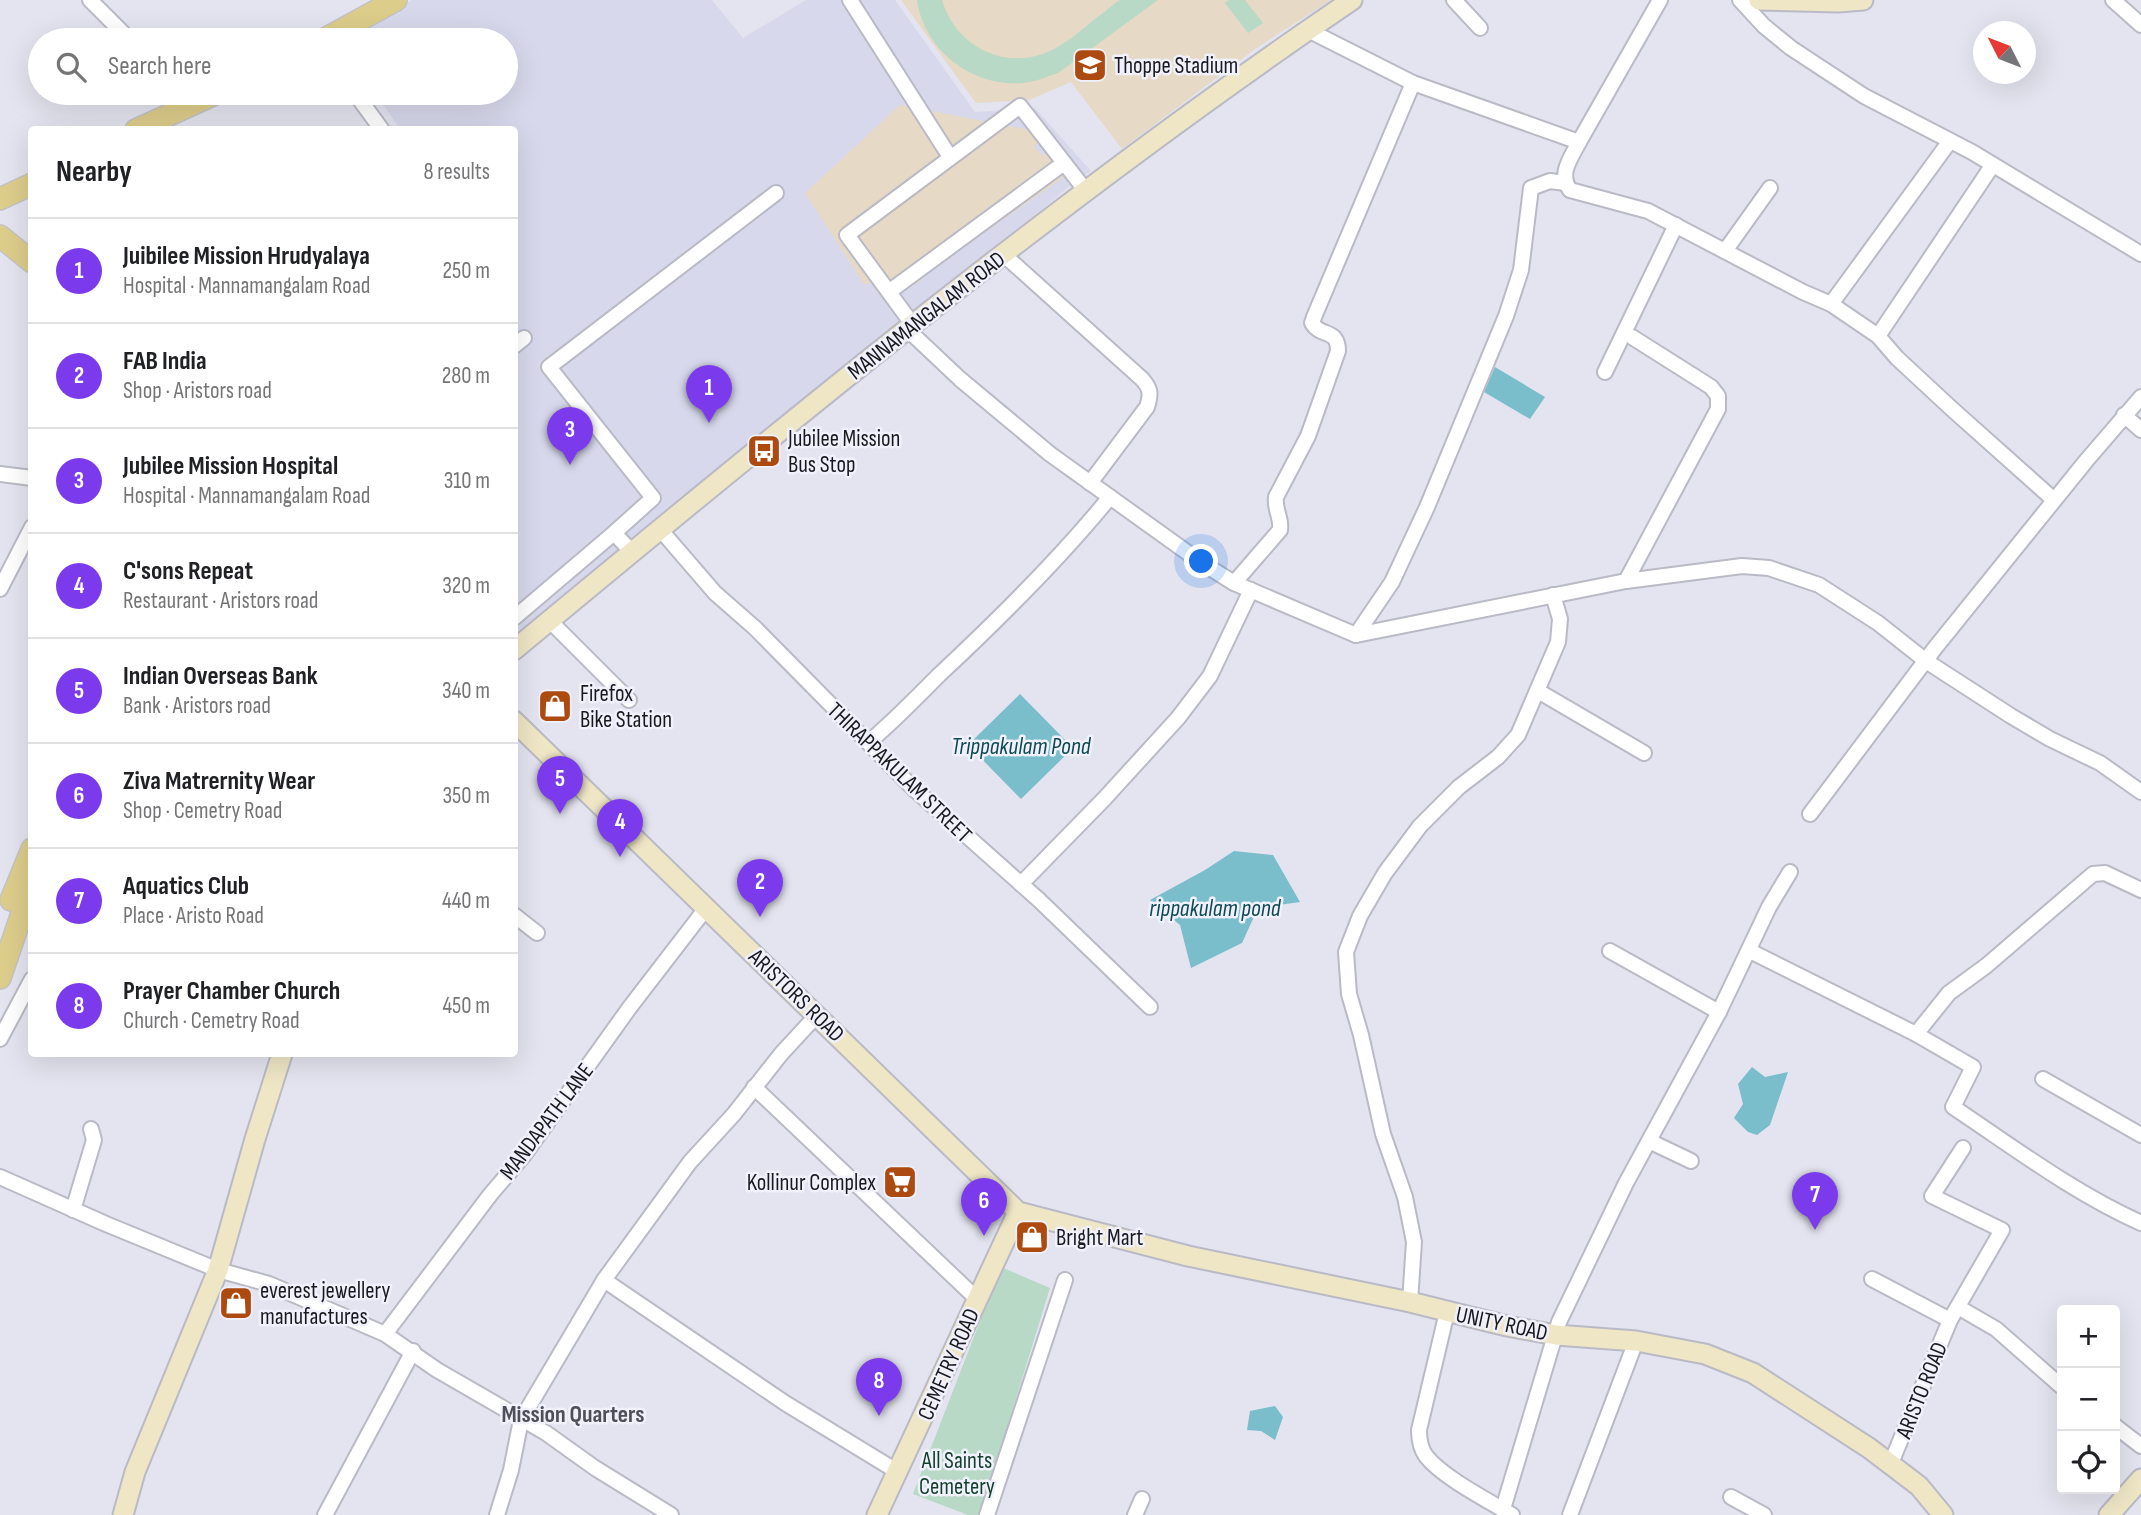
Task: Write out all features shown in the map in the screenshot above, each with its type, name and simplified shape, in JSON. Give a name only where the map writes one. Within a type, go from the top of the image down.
[{"type":"main road","points":[[345,28],[396,0]]},
{"type":"main road","points":[[141,126],[168,105]]},
{"type":"main road","points":[[0,183],[28,171]]},
{"type":"main road","points":[[0,199],[28,186]]},
{"type":"main road","points":[[0,222],[28,245]]},
{"type":"main road","points":[[0,236],[28,259]]},
{"type":"main road","points":[[0,932],[28,859]]},
{"type":"main road","points":[[0,978],[28,896]]},
{"type":"street","points":[[90,0],[118,28]]},
{"type":"street","points":[[850,0],[950,157]]},
{"type":"street","name":"MANNAMANGALAM ROAD","points":[[518,647],[659,528],[1003,254],[1232,82],[1352,0]]},
{"type":"street","points":[[1454,0],[1480,28]]},
{"type":"street","points":[[1660,0],[1564,171],[1565,183],[1570,190],[1648,211],[1831,304],[1878,336],[1952,410],[2054,500]]},
{"type":"street","points":[[1740,0],[1782,40],[1826,72],[1864,96],[1972,152],[2141,254]]},
{"type":"street","points":[[1759,0],[1863,0]]},
{"type":"street","points":[[2113,0],[2141,26]]},
{"type":"street","points":[[1308,30],[1413,83],[1578,142]]},
{"type":"street","points":[[1234,583],[1280,530],[1276,497],[1308,436],[1338,351],[1336,339],[1315,328],[1312,323],[1413,83]]},
{"type":"street","points":[[364,105],[379,126]]},
{"type":"street","points":[[1086,191],[1020,106],[847,235],[890,291],[910,327],[993,408],[1090,483],[1234,583],[1356,635],[1626,581],[1742,566],[1769,568],[1819,585],[1878,623],[1926,661],[2011,716],[2050,739],[2100,763],[2141,792]]},
{"type":"street","points":[[1831,304],[1950,141]]},
{"type":"street","points":[[890,291],[1064,163]]},
{"type":"street","points":[[1878,336],[1992,166]]},
{"type":"street","points":[[1356,635],[1401,564],[1506,316],[1521,270],[1531,188],[1550,181],[1565,183]]},
{"type":"street","points":[[1725,251],[1770,188]]},
{"type":"street","points":[[518,615],[653,498],[549,367],[776,193]]},
{"type":"street","points":[[1605,372],[1676,225]]},
{"type":"street","points":[[1003,254],[1149,388],[1147,407],[1090,483]]},
{"type":"street","points":[[1626,581],[1718,409],[1718,396],[1711,387],[1632,337]]},
{"type":"street","points":[[1810,814],[1926,661],[2054,500],[2141,397]]},
{"type":"street","points":[[2124,415],[2141,430]]},
{"type":"street","points":[[0,474],[28,478]]},
{"type":"street","points":[[869,742],[892,723],[1002,615],[1083,530],[1110,497]]},
{"type":"street","name":"THIRAPPAKULAM STREET","points":[[659,528],[715,593],[755,628],[913,789],[1021,884],[1150,1007]]},
{"type":"street","points":[[614,533],[632,552]]},
{"type":"street","points":[[0,589],[28,535]]},
{"type":"street","points":[[1021,884],[1178,719],[1210,676],[1251,590]]},
{"type":"street","points":[[1410,1302],[1414,1242],[1405,1197],[1383,1135],[1349,994],[1346,952],[1360,915],[1385,873],[1420,826],[1459,787],[1498,758],[1518,734],[1558,642],[1560,619],[1553,595]]},
{"type":"street","points":[[550,621],[629,701]]},
{"type":"street","points":[[1538,691],[1644,753]]},
{"type":"street","name":"ARISTORS ROAD","points":[[518,725],[1018,1212]]},
{"type":"street","points":[[1447,1311],[1419,1430],[1419,1443],[1426,1457],[1440,1469],[1508,1512],[1559,1322],[1649,1141],[1750,951],[1769,907],[1790,872]]},
{"type":"street","points":[[1916,1034],[1949,993],[1986,966],[2093,874],[2105,873],[2141,890]]},
{"type":"street","name":"MANDAPATH LANE","points":[[384,1334],[524,1155],[630,1007],[707,907]]},
{"type":"street","points":[[518,918],[537,933]]},
{"type":"street","points":[[1610,951],[1719,1012]]},
{"type":"street","points":[[1750,951],[1916,1034],[1973,1067],[1952,1107],[2040,1165],[2121,1214],[2141,1223]]},
{"type":"street","points":[[0,1039],[28,986]]},
{"type":"street","points":[[496,1515],[511,1470],[521,1420],[604,1280],[690,1163],[817,1014]]},
{"type":"street","points":[[123,1515],[135,1472],[218,1270],[281,1057]]},
{"type":"street","points":[[2043,1079],[2141,1135]]},
{"type":"street","points":[[754,1087],[977,1299]]},
{"type":"street","points":[[73,1210],[94,1140],[91,1129]]},
{"type":"street","points":[[1649,1141],[1691,1161]]},
{"type":"street","points":[[1950,1320],[2002,1230],[1932,1196],[1963,1148]]},
{"type":"street","points":[[0,1177],[218,1270],[269,1284],[384,1334],[437,1370],[547,1433],[606,1475],[671,1515]]},
{"type":"street","name":"UNITY ROAD","points":[[1018,1212],[1188,1256],[1556,1335],[1636,1341],[1705,1354],[1753,1373],[1891,1463],[1919,1486],[1943,1515]]},
{"type":"street","name":"CEMETRY ROAD","points":[[877,1515],[1018,1212]]},
{"type":"street","name":"ARISTO ROAD","points":[[1872,1279],[1950,1320],[1891,1463]]},
{"type":"street","points":[[604,1280],[785,1403],[898,1472]]},
{"type":"street","points":[[987,1515],[1065,1280]]},
{"type":"street","points":[[1958,1307],[1996,1329],[2057,1383]]},
{"type":"street","points":[[1570,1515],[1636,1341]]},
{"type":"street","points":[[326,1515],[412,1351]]},
{"type":"street","points":[[2120,1430],[2141,1446]]},
{"type":"street","points":[[2109,1515],[2139,1484]]},
{"type":"street","points":[[1731,1497],[1764,1515]]},
{"type":"street","points":[[1135,1515],[1142,1499]]},
{"type":"shaded area","points":[[412,0],[712,0],[743,38],[806,0],[895,0],[975,112],[1035,108],[1091,171],[659,515],[610,560],[518,635],[518,126],[398,126],[383,105],[518,105],[518,28],[366,28]]},
{"type":"shaded area","name":"Thoppe Stadium","points":[[901,0],[1331,0],[1255,49],[1122,149],[1071,82],[1029,100],[976,103]]},
{"type":"shaded area","points":[[900,105],[1046,133],[1034,147],[1043,156],[1058,143],[1078,167],[936,267],[928,258],[914,268],[923,280],[900,292],[892,282],[864,284],[805,193]]},
{"type":"green space","points":[[917,0],[942,0],[949,17],[971,43],[1002,57],[1019,58],[1037,56],[1061,45],[1120,0],[1158,0],[1058,73],[1022,83],[1003,83],[985,79],[953,62],[929,35]]},
{"type":"green space","points":[[1229,0],[1245,0],[1263,23],[1248,33],[1225,3]]},
{"type":"green space","name":"All Saints Cemetery","points":[[1001,1267],[1050,1288],[980,1515],[968,1515],[913,1494]]},
{"type":"water","points":[[1495,367],[1545,397],[1530,419],[1484,392]]},
{"type":"water","name":"Trippakulam Pond","points":[[1020,694],[1073,748],[1021,799],[968,745]]},
{"type":"water","name":"rippakulam pond","points":[[1234,851],[1273,855],[1300,902],[1258,908],[1242,943],[1191,968],[1180,925],[1150,900]]},
{"type":"water","points":[[1752,1067],[1765,1077],[1788,1072],[1770,1125],[1757,1135],[1748,1132],[1734,1118],[1743,1104],[1738,1084]]},
{"type":"water","points":[[1275,1406],[1283,1417],[1275,1440],[1261,1431],[1247,1430],[1250,1411]]},
{"type":"place","name":"Thoppe Stadium","points":[[1090,65]]},
{"type":"place","name":"Juibilee Mission Hrudyalaya","points":[[709,423]]},
{"type":"place","name":"Jubilee Mission Bus Stop","points":[[764,451]]},
{"type":"place","name":"Jubilee Mission Hospital","points":[[570,465]]},
{"type":"place","name":"Firefox Bike Station","points":[[555,706]]},
{"type":"place","name":"Indian Overseas Bank","points":[[560,814]]},
{"type":"place","name":"C'sons Repeat","points":[[620,857]]},
{"type":"place","name":"FAB India","points":[[760,917]]},
{"type":"place","name":"Kollinur Complex","points":[[900,1182]]},
{"type":"place","name":"Aquatics Club","points":[[1815,1230]]},
{"type":"place","name":"Ziva Matrernity Wear","points":[[984,1236]]},
{"type":"place","name":"Bright Mart","points":[[1032,1237]]},
{"type":"place","name":"everest jewellery manufactures","points":[[236,1303]]},
{"type":"place","name":"Prayer Chamber Church","points":[[879,1416]]},
{"type":"district","name":"Mission Quarters","points":[[573,1414]]}]
